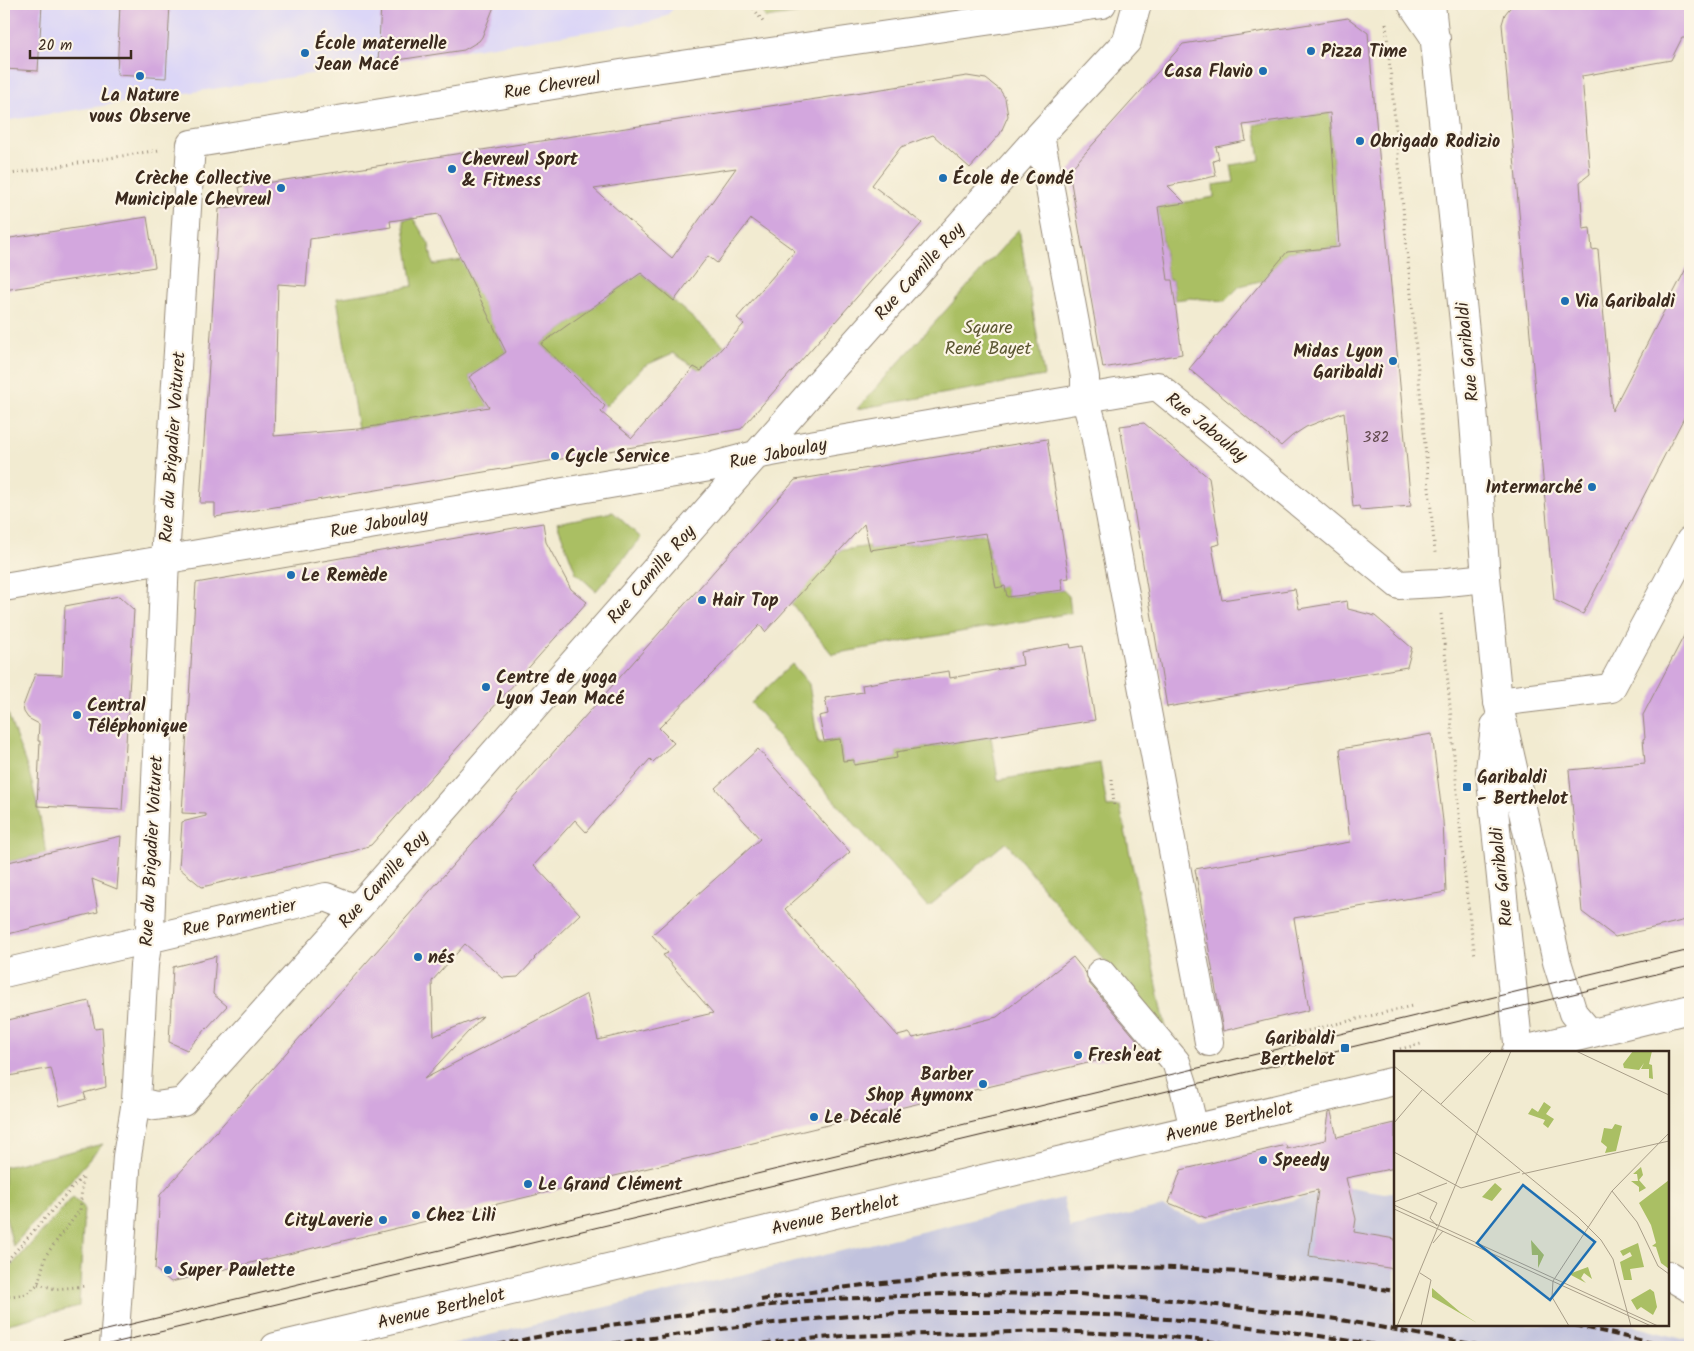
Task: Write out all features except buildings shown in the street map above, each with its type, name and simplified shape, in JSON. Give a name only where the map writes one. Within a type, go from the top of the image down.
[{"type":"street","name":"Rue Chevreul","points":[[191,144],[627,73],[1102,4]]},
{"type":"street","name":"Rue Camille Roy","points":[[136,1101],[156,1106],[183,1102],[356,909],[755,455],[1040,135],[1127,41],[1137,4]]},
{"type":"street","points":[[1412,4],[1436,39]]},
{"type":"street","name":"Rue Garibaldi","points":[[1431,4],[1473,409],[1498,702],[1557,962],[1573,1013],[1590,1033]]},
{"type":"street","points":[[1040,135],[1085,377],[1086,398],[1094,429],[1208,1042]]},
{"type":"street","name":"Rue du Brigadier Voituret","points":[[114,1347],[127,1156],[136,1101],[144,965],[150,927],[164,559],[191,144]]},
{"type":"street","name":"Rue Jaboulay","points":[[4,587],[710,467],[755,455],[1157,386],[1399,585],[1486,578]]},
{"type":"street","points":[[1498,702],[1611,688],[1690,541]]},
{"type":"street","name":"Rue Garibaldi","points":[[1498,702],[1490,771],[1518,1051]]},
{"type":"street","name":"Rue Parmentier","points":[[4,973],[326,897],[356,909]]},
{"type":"street","points":[[1101,973],[1176,1062],[1194,1129]]},
{"type":"street","points":[[1522,1051],[1690,1009]]},
{"type":"street","name":"Avenue Berthelot","points":[[275,1347],[1394,1081]]},
{"type":"street","points":[[1669,1276],[1690,1288]]},
{"type":"path","points":[[1386,21],[1449,684],[1468,913],[1476,960]]},
{"type":"path","points":[[4,175],[191,144]]},
{"type":"path","points":[[1112,779],[1114,807]]},
{"type":"path","points":[[1269,1040],[1412,1006]]},
{"type":"path","points":[[4,1264],[83,1176],[80,1210],[46,1255],[38,1284],[26,1294],[4,1298]]},
{"type":"path","points":[[38,1284],[56,1289],[92,1285]]},
{"type":"shaded area","name":"École maternelle Jean Macé","points":[[4,4],[678,4],[668,14],[650,22],[4,121]]},
{"type":"shaded area","points":[[1349,1187],[1384,1193],[1394,1192],[1394,1326],[1636,1326],[1690,1341],[1690,1347],[439,1347],[1063,1198],[1070,1228],[1162,1207],[1200,1222]]},
{"type":"green space","points":[[757,4],[857,4],[766,18]]},
{"type":"green space","points":[[1330,113],[1339,247],[1287,252],[1264,280],[1240,286],[1225,301],[1190,298],[1175,300],[1172,280],[1168,280],[1158,207],[1214,197],[1213,185],[1234,182],[1231,165],[1260,160],[1255,125],[1276,120]]},
{"type":"green space","points":[[413,218],[429,244],[433,265],[462,260],[506,352],[469,377],[489,407],[358,429],[337,298],[413,286],[403,220]]},
{"type":"green space","name":"Square René Bayet","points":[[1019,229],[1044,376],[857,409]]},
{"type":"green space","points":[[641,273],[727,348],[709,368],[698,369],[673,353],[644,366],[606,406],[541,344]]},
{"type":"green space","points":[[613,512],[641,538],[596,591],[576,573],[557,523]]},
{"type":"green space","points":[[982,534],[986,536],[996,588],[1005,586],[1007,597],[1063,590],[1069,596],[1071,613],[832,654],[791,603],[838,551],[869,546],[870,550]]},
{"type":"green space","points":[[792,664],[809,684],[818,744],[840,739],[843,761],[897,758],[896,752],[991,737],[998,780],[1100,763],[1107,807],[1120,806],[1165,1029],[1076,928],[1006,842],[928,907],[771,729],[773,727],[751,703]]},
{"type":"green space","points":[[4,699],[32,783],[46,855],[4,863]]},
{"type":"green space","points":[[103,1144],[13,1246],[4,1209],[4,1167]]},
{"type":"green space","points":[[73,1197],[84,1207],[79,1306],[4,1325],[4,1274]]},
{"type":"tram line","points":[[36,1347],[1690,950]]},
{"type":"tram line","points":[[97,1347],[1690,966]]},
{"type":"railway","points":[[761,1300],[911,1280],[1066,1269],[1152,1267],[1229,1271],[1394,1291]]},
{"type":"railway","points":[[566,1331],[816,1300],[964,1293],[1078,1294],[1171,1300],[1290,1313],[1336,1319],[1488,1347]]},
{"type":"railway","points":[[589,1347],[705,1331],[822,1318],[931,1312],[1084,1314],[1185,1320],[1286,1331],[1387,1347]]},
{"type":"railway","points":[[1579,1326],[1669,1347]]},
{"type":"railway","points":[[486,1347],[573,1330]]},
{"type":"railway","points":[[740,1347],[844,1336],[1054,1331],[1163,1336],[1256,1347]]},
{"type":"place","name":"Pizza Time","points":[[1311,51]]},
{"type":"place","name":"École maternelle Jean Macé","points":[[305,53]]},
{"type":"place","name":"Casa Flavio","points":[[1263,71]]},
{"type":"place","name":"La Nature vous Observe","points":[[140,76]]},
{"type":"place","name":"Obrigado Rodizio","points":[[1360,141]]},
{"type":"place","name":"Chevreul Sport & Fitness","points":[[452,169]]},
{"type":"place","name":"École de Condé","points":[[943,178]]},
{"type":"place","name":"Crèche Collective Municipale Chevreul","points":[[281,188]]},
{"type":"place","name":"Via Garibaldi","points":[[1565,301]]},
{"type":"place","name":"Midas Lyon Garibaldi","points":[[1393,361]]},
{"type":"place","name":"Cycle Service","points":[[555,456]]},
{"type":"place","name":"Intermarché","points":[[1592,487]]},
{"type":"place","name":"Le Remède","points":[[291,575]]},
{"type":"place","name":"Hair Top","points":[[702,600]]},
{"type":"place","name":"Centre de yoga Lyon Jean Macé","points":[[486,687]]},
{"type":"place","name":"Central Téléphonique","points":[[77,715]]},
{"type":"place","name":"Garibaldi - Berthelot","points":[[1467,787]]},
{"type":"place","name":"nés","points":[[418,957]]},
{"type":"place","name":"Garibaldi Berthelot","points":[[1345,1048]]},
{"type":"place","name":"Fresh'eat","points":[[1078,1055]]},
{"type":"place","name":"Barber Shop Aymonx","points":[[983,1084]]},
{"type":"place","name":"Le Décalé","points":[[814,1117]]},
{"type":"place","name":"Speedy","points":[[1263,1160]]},
{"type":"place","name":"Le Grand Clément","points":[[528,1184]]},
{"type":"place","name":"Chez Lili","points":[[416,1215]]},
{"type":"place","name":"CityLaverie","points":[[383,1220]]},
{"type":"place","name":"Super Paulette","points":[[168,1270]]}]
